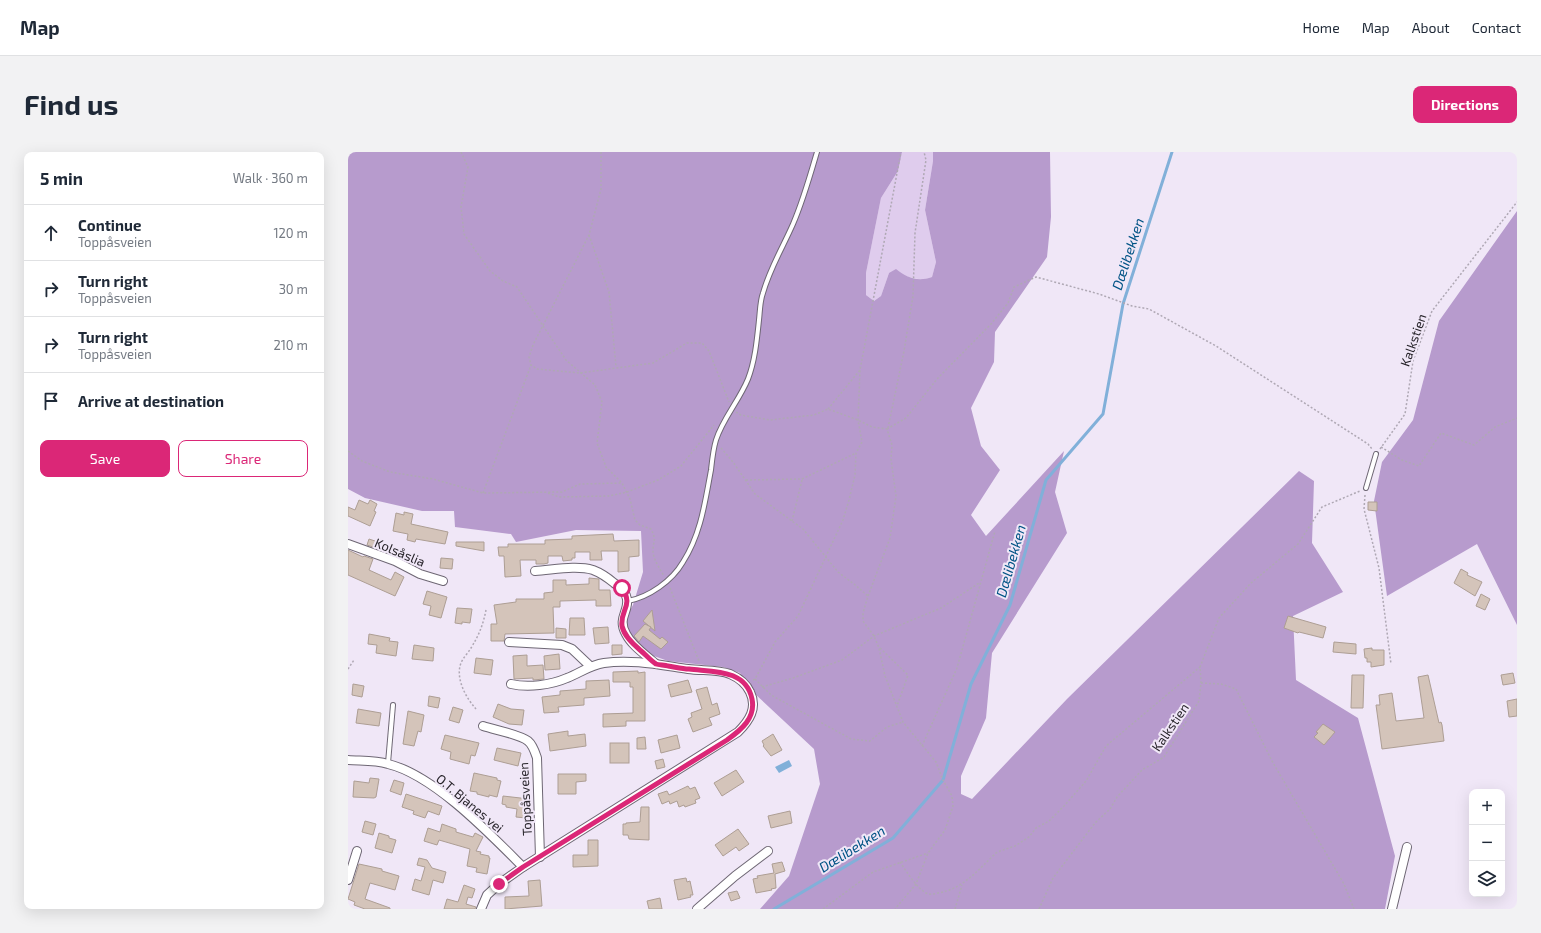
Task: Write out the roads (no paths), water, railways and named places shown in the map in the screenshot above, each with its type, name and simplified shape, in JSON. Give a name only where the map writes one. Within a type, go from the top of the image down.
[{"type":"street","name":"Kolsåslia","points":[[348,544],[395,561],[420,574],[443,581]]},
{"type":"street","points":[[535,571],[575,568],[592,570],[607,577],[622,588],[628,601],[623,616],[622,626],[626,635],[633,644],[656,664]]},
{"type":"street","points":[[509,642],[562,645],[572,649],[590,666]]},
{"type":"street","points":[[481,909],[487,895],[499,884],[523,867],[738,732],[751,715],[753,702],[751,694],[744,683],[729,674],[656,664],[627,662],[604,663],[590,666],[565,679],[531,686],[511,684]]},
{"type":"street","name":"Toppåsveien","points":[[483,726],[522,738],[529,742],[533,748],[537,758],[540,857]]},
{"type":"street","name":"O.T. Bjanes vei","points":[[348,760],[388,764],[412,774],[435,787],[501,844],[523,867]]},
{"type":"street","points":[[1392,909],[1407,847]]},
{"type":"street","points":[[348,880],[357,850]]},
{"type":"street","points":[[697,909],[768,850]]},
{"type":"lane","points":[[628,601],[637,599],[667,581],[683,563],[700,526],[715,442],[723,422],[742,393],[748,377],[758,327],[762,297],[768,275],[793,223],[809,181],[817,152]]},
{"type":"lane","points":[[1366,488],[1376,454]]},
{"type":"lane","points":[[388,764],[392,704]]},
{"type":"water","points":[[789,760],[792,766],[779,773],[775,767]]},
{"type":"waterway","name":"Dælibekken","points":[[774,909],[893,838],[943,780],[971,684],[1010,605],[1046,480],[1103,414],[1123,304],[1172,152]]}]
